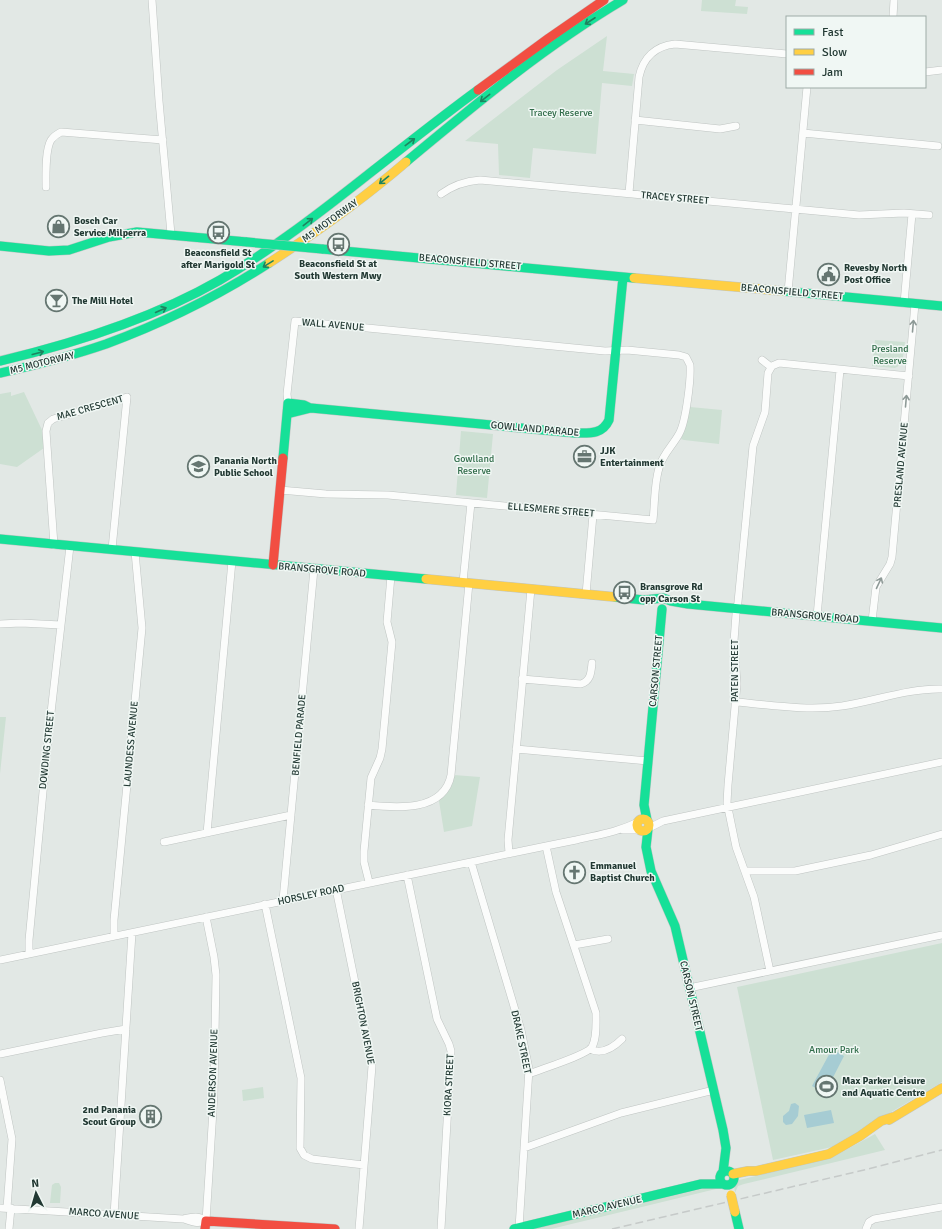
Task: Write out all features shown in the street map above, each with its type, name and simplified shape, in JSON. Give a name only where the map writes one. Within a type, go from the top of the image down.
[{"type":"main road","name":"M5 MOTORWAY","points":[[0,361],[64,346],[130,323],[162,310],[204,289],[247,264],[289,236],[509,66],[604,0]]},
{"type":"main road","name":"M5 MOTORWAY","points":[[0,373],[75,354],[131,335],[201,303],[246,278],[330,222],[384,180],[440,132],[543,52],[623,0]]},
{"type":"main road","name":"BEACONSFIELD STREET","points":[[0,246],[58,251],[78,248],[127,233],[149,232],[942,306]]},
{"type":"main road","name":"GOWLLAND PARADE","points":[[288,403],[304,405],[311,408],[597,433],[605,428],[609,420],[623,277]]},
{"type":"main road","name":"WALL AVENUE","points":[[273,565],[288,403]]},
{"type":"main road","name":"GOWLLAND PARADE","points":[[287,414],[311,408]]},
{"type":"main road","name":"BRANSGROVE ROAD","points":[[0,539],[586,594],[644,600],[663,604],[688,604],[942,628]]},
{"type":"main road","name":"CARSON STREET","points":[[663,604],[643,825],[652,876],[675,926],[723,1130],[728,1178],[739,1228]]},
{"type":"main road","name":"MARCO AVENUE","points":[[516,1228],[728,1178],[748,1171],[756,1171],[829,1154],[881,1126],[893,1117],[942,1088]]},
{"type":"main road","name":"MARCO AVENUE","points":[[210,1225],[335,1229]]},
{"type":"street","points":[[152,0],[172,234]]},
{"type":"street","points":[[892,16],[894,0]]},
{"type":"street","points":[[629,193],[640,71],[646,59],[656,50],[668,45],[681,44],[786,54]]},
{"type":"street","points":[[926,72],[942,70]]},
{"type":"street","points":[[788,292],[807,88]]},
{"type":"street","points":[[636,120],[720,129],[736,126]]},
{"type":"street","points":[[46,187],[48,149],[50,141],[55,135],[61,132],[163,140]]},
{"type":"street","points":[[803,133],[938,146]]},
{"type":"street","name":"TRACEY STREET","points":[[441,194],[455,186],[470,181],[480,180],[865,215],[929,215]]},
{"type":"street","points":[[904,303],[912,214]]},
{"type":"street","name":"PRESLAND AVENUE","points":[[872,621],[876,587],[890,564],[892,557],[915,304]]},
{"type":"street","name":"WALL AVENUE","points":[[288,403],[287,394],[294,322],[597,350],[616,350]]},
{"type":"street","name":"ELLESMERE STREET","points":[[280,490],[326,494],[381,494],[653,520],[657,476],[660,465],[685,421],[690,356],[616,350]]},
{"type":"street","points":[[762,360],[771,367],[779,363],[909,376]]},
{"type":"street","name":"PATEN STREET","points":[[770,972],[754,897],[736,847],[728,808],[728,785],[737,678],[734,641],[753,446],[764,412],[768,373],[771,367]]},
{"type":"street","points":[[817,616],[840,370]]},
{"type":"street","name":"MAE CRESCENT","points":[[54,545],[46,430],[48,423],[53,419],[127,396],[112,549]]},
{"type":"street","points":[[368,805],[401,807],[427,802],[438,797],[448,784],[451,775],[471,503]]},
{"type":"street","points":[[586,594],[593,515]]},
{"type":"street","name":"DOWDING STREET","points":[[29,954],[46,754],[70,546]]},
{"type":"street","name":"LAUNDESS AVENUE","points":[[114,936],[114,920],[142,628],[135,552]]},
{"type":"street","points":[[207,833],[232,561]]},
{"type":"street","name":"BENFIELD PARADE","points":[[283,900],[314,569]]},
{"type":"street","points":[[369,882],[364,857],[372,773],[380,758],[382,749],[392,642],[387,622],[391,576]]},
{"type":"street","points":[[509,853],[508,840],[531,589]]},
{"type":"street","points":[[0,624],[21,623],[61,625]]},
{"type":"street","points":[[522,679],[581,684],[589,678],[592,663]]},
{"type":"street","points":[[736,702],[801,708],[826,708],[923,690],[942,688]]},
{"type":"street","points":[[516,749],[648,761]]},
{"type":"street","name":"HORSLEY ROAD","points":[[0,960],[942,762]]},
{"type":"street","points":[[164,842],[291,815]]},
{"type":"street","points":[[744,871],[795,870],[871,855],[942,834]]},
{"type":"street","points":[[529,1074],[580,1055],[590,1049],[595,1038],[596,1013],[556,892],[546,846]]},
{"type":"street","name":"DRAKE STREET","points":[[471,862],[521,1030],[529,1074],[524,1148],[516,1228]]},
{"type":"street","name":"KIORA STREET","points":[[407,875],[436,1013],[451,1051],[440,1229]]},
{"type":"street","name":"BRIGHTON AVENUE","points":[[336,890],[372,1062],[359,1229]]},
{"type":"street","points":[[265,904],[301,1078],[300,1148],[304,1155],[312,1159],[364,1165]]},
{"type":"street","name":"ANDERSON AVENUE","points":[[206,917],[216,975],[210,1225]]},
{"type":"street","points":[[114,1215],[132,933]]},
{"type":"street","points":[[689,988],[942,935]]},
{"type":"street","points":[[574,946],[608,938]]},
{"type":"street","points":[[0,1054],[126,1029]]},
{"type":"street","points":[[590,1049],[597,1051],[604,1050],[614,1046],[622,1040]]},
{"type":"street","points":[[0,1080],[12,1139],[6,1208],[9,1229]]},
{"type":"street","points":[[524,1148],[621,1112],[714,1090]]},
{"type":"street","points":[[866,1229],[869,1222],[874,1219],[942,1207]]},
{"type":"street","name":"MARCO AVENUE","points":[[6,1208],[183,1219],[201,1217],[210,1225]]},
{"type":"green space","points":[[702,0],[736,0],[735,6],[748,7],[747,14],[701,11]]},
{"type":"green space","name":"Tracey Reserve","points":[[607,36],[603,71],[634,74],[632,86],[602,83],[596,154],[533,148],[530,178],[499,175],[498,144],[465,141],[557,70]]},
{"type":"green space","name":"Presland Reserve","points":[[875,340],[905,342],[902,364],[895,368],[872,366]]},
{"type":"green space","points":[[11,392],[11,396],[24,392],[42,430],[44,448],[17,467],[0,464],[0,394]]},
{"type":"green space","points":[[690,407],[722,410],[719,444],[681,439],[686,426]]},
{"type":"green space","name":"Gowlland Reserve","points":[[461,431],[493,434],[487,498],[456,495]]},
{"type":"green space","points":[[0,717],[6,717],[0,774]]},
{"type":"green space","points":[[454,775],[480,777],[472,826],[444,832],[439,801],[449,789]]},
{"type":"green space","name":"Amour Park","points":[[942,943],[942,1082],[832,1147],[773,1160],[737,987]]},
{"type":"green space","points":[[263,1087],[264,1098],[243,1101],[242,1090]]},
{"type":"green space","points":[[875,1134],[885,1150],[744,1184],[738,1186],[735,1193],[734,1186],[739,1180],[831,1158]]},
{"type":"green space","points":[[59,1183],[61,1187],[60,1203],[50,1203],[52,1185]]},
{"type":"green space","points":[[715,1186],[716,1189],[551,1229],[530,1229]]},
{"type":"water","points":[[832,1049],[844,1056],[825,1093],[812,1086]]},
{"type":"water","points":[[795,1103],[799,1106],[798,1116],[792,1124],[786,1125],[783,1122],[783,1116],[789,1111],[791,1104]]},
{"type":"water","points":[[831,1110],[834,1123],[807,1128],[804,1115]]},
{"type":"railway","points":[[612,1229],[868,1169],[942,1150]]},
{"type":"traffic: fast","points":[[406,162],[485,97],[538,56],[623,0]]},
{"type":"traffic: fast","points":[[0,361],[85,338],[141,318],[168,307],[220,280],[259,256],[297,229],[478,90]]},
{"type":"traffic: fast","points":[[0,246],[49,251],[69,250],[109,237],[137,232],[247,242]]},
{"type":"traffic: fast","points":[[247,242],[322,249]]},
{"type":"traffic: fast","points":[[322,249],[634,278]]},
{"type":"traffic: fast","points":[[0,373],[67,356],[127,336],[210,298],[269,263]]},
{"type":"traffic: fast","points":[[287,414],[311,408],[575,433],[590,433],[599,431],[609,420],[623,277]]},
{"type":"traffic: fast","points":[[783,291],[942,306]]},
{"type":"traffic: fast","points":[[283,458],[288,403],[304,405],[310,408]]},
{"type":"traffic: fast","points":[[0,539],[426,579]]},
{"type":"traffic: fast","points":[[615,597],[644,600],[663,598],[688,604],[942,628]]},
{"type":"traffic: fast","points":[[647,820],[644,805],[662,609]]},
{"type":"traffic: fast","points":[[648,829],[646,847],[651,871],[675,926],[723,1130],[726,1148],[723,1172]]},
{"type":"traffic: fast","points":[[724,1171],[730,1171],[734,1175],[734,1178],[734,1181],[730,1185],[724,1185],[720,1181],[720,1175],[724,1171]]},
{"type":"traffic: fast","points":[[514,1229],[701,1184],[723,1184]]},
{"type":"traffic: fast","points":[[735,1212],[739,1229]]},
{"type":"traffic: slow","points":[[269,263],[339,215],[406,162]]},
{"type":"traffic: slow","points":[[634,278],[783,291]]},
{"type":"traffic: slow","points":[[426,579],[615,597]]},
{"type":"traffic: slow","points":[[641,819],[645,819],[649,825],[645,831],[641,831],[637,827],[637,823],[641,819]]},
{"type":"traffic: slow","points":[[889,1120],[942,1088]]},
{"type":"traffic: slow","points":[[733,1174],[756,1171],[829,1154],[860,1136],[881,1121],[893,1117]]},
{"type":"traffic: slow","points":[[731,1195],[735,1212]]},
{"type":"traffic: jam","points":[[478,90],[604,0]]},
{"type":"traffic: jam","points":[[273,565],[283,458]]},
{"type":"traffic: jam","points":[[205,1229],[206,1221],[335,1229]]},
{"type":"place","name":"Bosch Car Service Milperra","points":[[59,227]]},
{"type":"place","name":"Beaconsfield St after Marigold St","points":[[218,233]]},
{"type":"place","name":"Beaconsfield St at South Western Mwy","points":[[338,244]]},
{"type":"place","name":"Revesby North Post Office","points":[[828,274]]},
{"type":"place","name":"The Mill Hotel","points":[[56,301]]},
{"type":"place","name":"JJK Entertainment","points":[[585,457]]},
{"type":"place","name":"Panania North Public School","points":[[198,467]]},
{"type":"place","name":"Bransgrove Rd opp Carson St","points":[[625,593]]},
{"type":"place","name":"Emmanuel Baptist Church","points":[[575,872]]},
{"type":"place","name":"Max Parker Leisure and Aquatic Centre","points":[[826,1087]]},
{"type":"place","name":"2nd Panania Scout Group","points":[[151,1116]]}]
